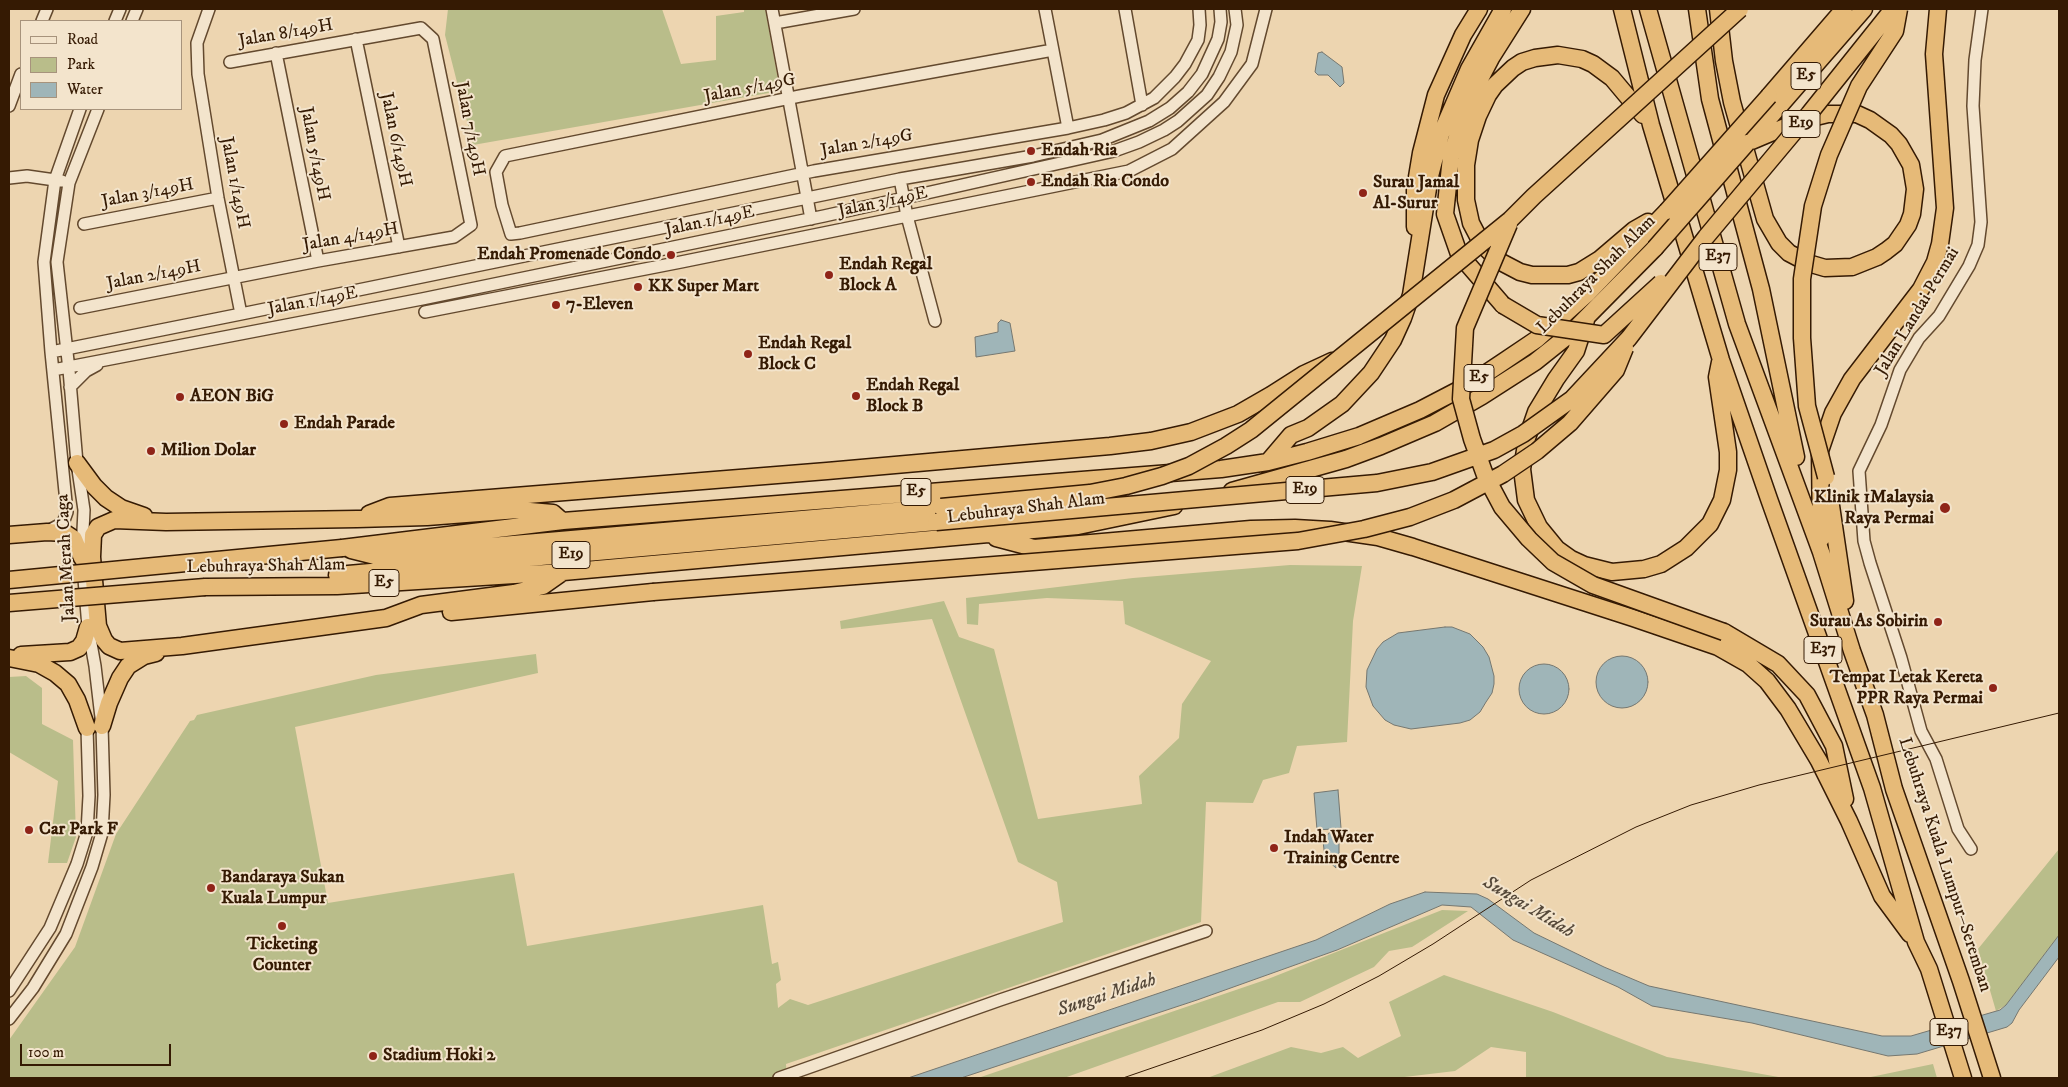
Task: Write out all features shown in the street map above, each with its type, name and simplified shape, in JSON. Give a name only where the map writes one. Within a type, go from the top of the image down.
[{"type":"highway","points":[[1417,260],[1414,189],[1427,127],[1436,95],[1447,68],[1463,35],[1479,9]]},
{"type":"highway","points":[[1268,462],[1291,436],[1308,428],[1342,404],[1371,373],[1403,318],[1411,295],[1430,176],[1441,134],[1469,69],[1503,9]]},
{"type":"highway","points":[[1522,9],[1490,58],[1467,104],[1451,157],[1446,214],[1459,254],[1503,305],[1537,325],[1604,335],[1637,306],[1706,237]]},
{"type":"highway","name":"E37","points":[[1622,9],[1651,125],[1721,360],[1872,788],[1916,942],[1929,969],[1962,1077]]},
{"type":"highway","name":"Lebuhraya Kuala Lumpur–Seremban","points":[[1648,9],[1737,324],[1821,552],[1852,651],[1875,715],[1894,790],[1961,980],[1990,1073]]},
{"type":"highway","points":[[1697,9],[1710,99],[1762,288],[1785,410],[1802,476],[1803,501]]},
{"type":"highway","points":[[1718,9],[1725,68],[1732,102],[1765,219],[1779,243],[1789,253],[1808,264],[1825,268],[1852,267],[1878,257],[1895,244],[1908,225],[1914,202],[1914,177],[1911,165],[1891,135],[1870,120],[1856,114],[1828,114],[1799,121],[1747,143]]},
{"type":"highway","name":"E19","points":[[342,548],[374,556],[941,507],[1090,493],[1162,476],[1205,458],[1251,430],[1337,359],[1367,338],[1510,220],[1740,9]]},
{"type":"highway","name":"Lebuhraya Shah Alam","points":[[563,521],[1221,469],[1268,462],[1359,436],[1420,410],[1470,384],[1537,339],[1588,293],[1667,211],[1844,9]]},
{"type":"highway","name":"Lebuhraya Shah Alam","points":[[9,603],[205,587],[337,586],[563,572],[1078,526],[1152,511],[1249,487],[1381,446],[1435,423],[1512,379],[1587,318],[1655,248],[1864,9]]},
{"type":"highway","name":"E19","points":[[205,587],[1367,484],[1432,472],[1494,450],[1523,434],[1572,399],[1629,338],[1706,237],[1809,114],[1893,9]]},
{"type":"highway","points":[[1852,651],[1826,478],[1807,406],[1802,338],[1802,278],[1814,206],[1828,155],[1860,86],[1895,32],[1899,9]]},
{"type":"highway","points":[[1821,552],[1820,451],[1833,413],[1852,378],[1917,295],[1935,262],[1940,244],[1945,208],[1934,54],[1938,9]]},
{"type":"highway","points":[[1651,125],[1623,89],[1603,70],[1582,59],[1571,56],[1547,56],[1522,62],[1495,84],[1483,106],[1470,140],[1465,176],[1468,214],[1475,235],[1499,261],[1520,272],[1532,275],[1568,275],[1589,266],[1634,230],[1667,211]]},
{"type":"highway","points":[[1510,220],[1465,328],[1461,399],[1472,439],[1485,475],[1502,507],[1529,539],[1553,562],[1594,585],[1724,632],[1778,664],[1807,694],[1834,746],[1849,821]]},
{"type":"highway","points":[[1587,318],[1576,351],[1536,412],[1527,438],[1522,469],[1526,500],[1539,527],[1557,549],[1570,559],[1584,566],[1620,572],[1644,569],[1661,564],[1686,548],[1710,524],[1722,500],[1728,470],[1728,452],[1717,377],[1721,360]]},
{"type":"highway","points":[[563,521],[553,513],[518,510],[427,517],[357,519],[166,522],[114,520],[98,526],[93,535],[98,626],[109,646],[120,651],[182,646],[386,618],[653,592],[1289,542],[1364,529],[1410,517],[1454,500],[1503,474],[1537,451],[1570,423],[1616,370],[1629,338]]},
{"type":"highway","points":[[357,519],[390,506],[986,457],[1110,446],[1151,440],[1191,432],[1238,414],[1271,396],[1304,374],[1337,359]]},
{"type":"highway","points":[[77,463],[94,486],[106,498],[121,508],[166,522]]},
{"type":"highway","name":"E5","points":[[342,548],[563,521]]},
{"type":"highway","points":[[984,535],[1034,548],[1251,529],[1295,528],[1330,530],[1378,537],[1718,647],[1748,664],[1767,681],[1788,710],[1797,728],[1819,761],[1849,821],[1882,896],[1916,942]]},
{"type":"highway","points":[[9,535],[47,532],[65,533],[74,539],[82,558]]},
{"type":"highway","name":"Lebuhraya Shah Alam","points":[[9,580],[342,548]]},
{"type":"highway","points":[[386,618],[421,605],[514,593],[543,586],[563,572]]},
{"type":"highway","points":[[9,657],[70,652],[79,648],[84,641],[88,626]]},
{"type":"highway","points":[[9,657],[39,664],[55,673],[68,684],[94,727],[128,666],[144,656],[182,646]]},
{"type":"street","name":"Jalan 1/149H","points":[[209,9],[197,43],[196,58],[200,95],[218,198],[242,314]]},
{"type":"street","points":[[772,9],[810,218]]},
{"type":"street","points":[[775,23],[854,9]]},
{"type":"street","points":[[1045,9],[1068,128]]},
{"type":"street","points":[[1125,9],[1142,105]]},
{"type":"street","name":"Jalan 2/149G","points":[[502,205],[511,234],[520,233],[802,174],[1068,128],[1118,115],[1142,105],[1163,90],[1185,64],[1198,40],[1200,25],[1199,9]]},
{"type":"street","name":"Jalan 1/149E","points":[[51,352],[807,197],[1050,152],[1102,140],[1149,121],[1170,108],[1188,92],[1202,74],[1218,39],[1221,22],[1220,9]]},
{"type":"street","name":"Jalan 1/149E","points":[[53,370],[422,299],[810,218],[1114,151],[1164,130],[1178,121],[1207,95],[1219,77],[1235,40],[1237,24],[1235,9]]},
{"type":"street","name":"Jalan 3/149E","points":[[425,312],[1129,171],[1172,149],[1224,102],[1252,64],[1266,9]]},
{"type":"street","name":"Jalan Landai Permai","points":[[1971,849],[1958,829],[1936,758],[1921,731],[1902,658],[1870,562],[1864,541],[1859,471],[1881,425],[1900,370],[1919,338],[1939,316],[1969,266],[1978,244],[1981,222],[1973,106],[1975,60],[1982,9]]},
{"type":"street","name":"Jalan 8/149H","points":[[230,62],[421,28],[433,39]]},
{"type":"street","name":"Jalan 6/149H","points":[[356,39],[399,247]]},
{"type":"street","name":"Jalan 7/149H","points":[[433,39],[470,225]]},
{"type":"street","name":"Jalan 5/149G","points":[[502,205],[496,172],[505,156],[789,99],[1053,50]]},
{"type":"street","name":"Jalan 5/149H","points":[[276,53],[318,261]]},
{"type":"street","points":[[9,106],[20,77]]},
{"type":"street","name":"Jalan Merah Caga","points":[[47,532],[62,523],[67,512],[44,262],[55,180],[80,110]]},
{"type":"street","name":"Jalan Merah Caga","points":[[9,991],[50,928],[77,864],[87,832],[94,727],[95,666],[88,626],[82,558],[84,510],[77,463],[69,367],[57,262],[69,183],[98,110]]},
{"type":"street","points":[[9,178],[27,176],[69,183]]},
{"type":"street","points":[[900,179],[907,216],[935,321]]},
{"type":"street","name":"Jalan 3/149H","points":[[84,224],[218,198]]},
{"type":"street","name":"Jalan 4/149H","points":[[235,278],[454,237],[470,225]]},
{"type":"street","name":"Jalan 2/149H","points":[[80,308],[235,278]]},
{"type":"street","points":[[64,321],[75,336],[90,344]]},
{"type":"street","points":[[70,387],[92,367],[112,359]]},
{"type":"street","name":"Jalan Merah Caga","points":[[9,1018],[33,988],[66,934],[92,867],[102,833],[103,814],[94,727]]},
{"type":"street","points":[[779,1078],[1000,1000],[1206,931]]},
{"type":"green space","points":[[448,9],[662,9],[681,64],[716,60],[716,16],[744,12],[744,9],[765,9],[780,91],[473,145],[445,35]]},
{"type":"green space","name":"Bandaraya Sukan Kuala Lumpur","points":[[1290,565],[1362,566],[1353,621],[1347,742],[1297,746],[1289,773],[1263,780],[1253,803],[1206,802],[1201,922],[786,1064],[787,1078],[9,1078],[9,1040],[75,947],[116,834],[190,721],[194,720],[197,715],[376,675],[536,654],[538,673],[295,727],[328,903],[514,873],[527,946],[763,905],[772,964],[778,962],[781,980],[776,984],[778,1008],[790,999],[808,1005],[1063,922],[1057,882],[1018,862],[932,619],[841,629],[840,621],[944,601],[959,637],[994,649],[1038,819],[1142,804],[1139,776],[1179,738],[1182,704],[1211,661],[1125,624],[1123,601],[1047,598],[979,604],[978,625],[967,624],[966,598],[1133,578]]},
{"type":"green space","points":[[26,676],[42,688],[42,724],[73,740],[76,837],[67,863],[48,863],[58,781],[9,752],[9,677]]},
{"type":"green space","points":[[2059,849],[2059,935],[2006,1005],[1996,1011],[1978,949]]},
{"type":"green space","points":[[1442,910],[1468,911],[1412,947],[1389,951],[1374,967],[1300,1002],[1278,1002],[1064,1078],[978,1078],[1268,979]]},
{"type":"green space","points":[[1444,975],[1553,1012],[1667,1057],[1784,1078],[1526,1078],[1526,1052],[1491,1047],[1455,1071],[1396,1078],[1207,1078],[1291,1047],[1321,1053],[1343,1047],[1358,1058],[1401,1036],[1389,1002]]},
{"type":"green space","points":[[1933,1064],[1937,1078],[1866,1078]]},
{"type":"water","points":[[1322,52],[1342,67],[1344,83],[1340,87],[1328,75],[1318,75],[1315,72],[1318,53]]},
{"type":"water","points":[[1001,320],[1010,323],[1015,351],[976,357],[975,337],[998,332],[998,323]]},
{"type":"water","points":[[1452,627],[1470,634],[1483,647],[1489,657],[1494,684],[1492,693],[1480,712],[1470,720],[1460,723],[1411,729],[1394,725],[1385,720],[1373,706],[1366,687],[1367,670],[1377,649],[1383,642],[1398,633]]},
{"type":"water","points":[[1622,656],[1632,658],[1640,664],[1646,672],[1648,682],[1646,692],[1640,700],[1632,706],[1622,708],[1612,706],[1604,700],[1598,692],[1596,682],[1598,672],[1604,664],[1612,658]]},
{"type":"water","points":[[1539,664],[1549,664],[1562,671],[1569,684],[1569,694],[1562,707],[1549,714],[1539,714],[1530,710],[1523,703],[1519,694],[1519,684],[1523,675],[1530,668]]},
{"type":"water","points":[[1338,790],[1341,828],[1317,830],[1314,793]]},
{"type":"water","points":[[1332,829],[1339,841],[1339,855],[1336,858],[1336,868],[1325,858],[1323,841]]},
{"type":"water","points":[[1425,892],[1477,894],[1488,899],[1534,933],[1604,967],[1649,986],[1882,1036],[1911,1036],[2000,1010],[2006,1005],[2059,935],[2059,957],[2019,1010],[2012,1023],[2007,1027],[1917,1054],[1888,1056],[1752,1023],[1652,1006],[1618,987],[1513,940],[1471,907],[1442,905],[1337,950],[1197,1000],[961,1078],[908,1078],[1316,940],[1390,904]]},
{"type":"tram line","points":[[1123,1078],[1262,1030],[1324,1004],[1379,976],[1433,944],[1531,880],[1636,827],[1691,805],[1759,785],[2059,713]]},
{"type":"place","name":"Endah Ria","points":[[1031,151]]},
{"type":"place","name":"Endah Ria Condo","points":[[1031,182]]},
{"type":"place","name":"Surau Jamal Al-Surur","points":[[1363,193]]},
{"type":"place","name":"Endah Promenade Condo","points":[[671,255]]},
{"type":"place","name":"Endah Regal Block A","points":[[829,275]]},
{"type":"place","name":"KK Super Mart","points":[[638,287]]},
{"type":"place","name":"7-Eleven","points":[[556,305]]},
{"type":"place","name":"Endah Regal Block C","points":[[748,354]]},
{"type":"place","name":"Endah Regal Block B","points":[[856,396]]},
{"type":"place","name":"AEON BiG","points":[[180,397]]},
{"type":"place","name":"Endah Parade","points":[[284,424]]},
{"type":"place","name":"Milion Dolar","points":[[151,451]]},
{"type":"place","name":"Klinik 1Malaysia Raya Permai","points":[[1945,508]]},
{"type":"place","name":"Surau As Sobirin","points":[[1938,622]]},
{"type":"place","name":"Tempat Letak Kereta PPR Raya Permai","points":[[1993,688]]},
{"type":"place","name":"Car Park F","points":[[29,830]]},
{"type":"place","name":"Indah Water Training Centre","points":[[1274,848]]},
{"type":"place","name":"Bandaraya Sukan Kuala Lumpur","points":[[211,888]]},
{"type":"place","name":"Ticketing Counter","points":[[282,926]]},
{"type":"place","name":"Stadium Hoki 2","points":[[373,1056]]},
{"type":"water label","name":"Sungai Midah","points":[[1528,908]]},
{"type":"water label","name":"Sungai Midah","points":[[1107,996]]}]
